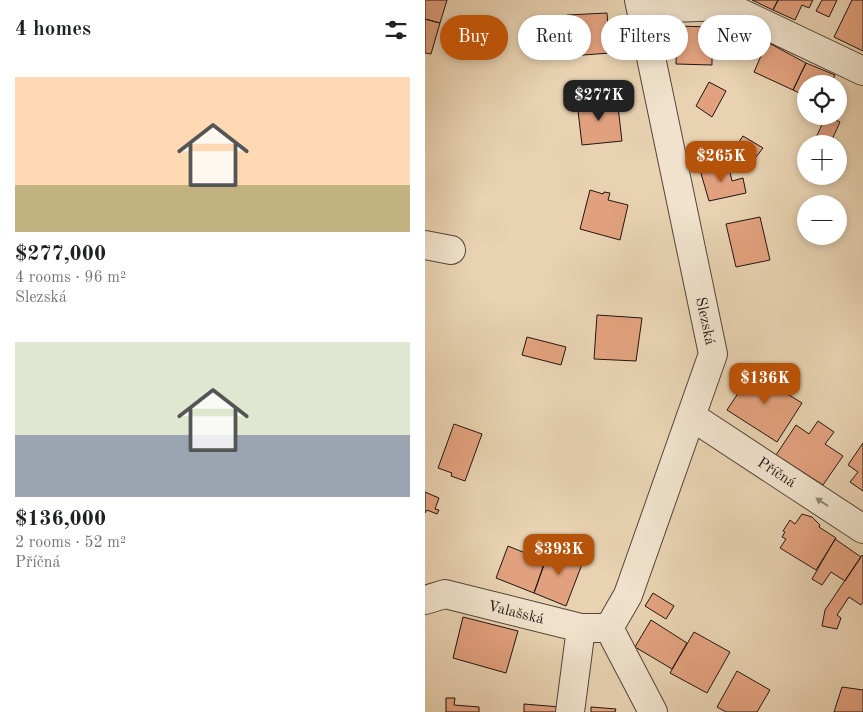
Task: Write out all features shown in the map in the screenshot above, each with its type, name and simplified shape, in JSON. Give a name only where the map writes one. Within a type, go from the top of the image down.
[{"type":"street","points":[[640,5],[725,6],[863,71]]},
{"type":"street","name":"Slezská","points":[[609,628],[628,595],[713,354],[640,5]]},
{"type":"street","points":[[425,245],[451,250]]},
{"type":"street","name":"Příčná","points":[[691,416],[863,529]]},
{"type":"street","name":"Valašská","points":[[425,600],[445,594],[581,628],[609,628]]},
{"type":"street","points":[[570,712],[581,628]]},
{"type":"street","points":[[609,628],[653,712]]},
{"type":"building","points":[[425,0],[447,0],[442,15],[440,15],[440,23],[425,19]]},
{"type":"building","points":[[752,0],[778,0],[773,10]]},
{"type":"building","points":[[778,0],[813,0],[809,8],[802,5],[795,20],[773,10]]},
{"type":"building","points":[[822,0],[837,0],[829,17],[816,11]]},
{"type":"building","points":[[852,0],[863,0],[863,51],[834,37]]},
{"type":"building","points":[[607,13],[607,15],[601,15],[601,54],[591,54],[591,15],[567,15]]},
{"type":"building","points":[[425,19],[440,23],[431,54],[425,53]]},
{"type":"building","points":[[688,26],[698,27],[698,60],[712,60],[712,65],[676,64],[676,60],[688,60]]},
{"type":"building","points":[[771,44],[806,63],[800,75],[797,75],[797,82],[793,90],[754,72],[759,60],[771,60]]},
{"type":"building","points":[[806,63],[835,75],[800,75]]},
{"type":"building","points":[[709,82],[726,91],[712,117],[696,106]]},
{"type":"building","points":[[797,82],[797,92],[793,90]]},
{"type":"building","points":[[617,98],[622,141],[582,145],[577,102]]},
{"type":"building","points":[[822,125],[839,125],[834,135],[817,135]]},
{"type":"building","points":[[743,136],[763,148],[753,161],[734,149]]},
{"type":"building","points":[[728,164],[732,181],[743,178],[746,193],[709,201],[700,170]]},
{"type":"building","points":[[590,190],[603,194],[604,192],[610,193],[608,200],[628,205],[620,240],[580,229]]},
{"type":"building","points":[[760,217],[770,260],[736,267],[726,224]]},
{"type":"building","points":[[597,315],[642,318],[636,361],[594,359]]},
{"type":"building","points":[[527,337],[566,347],[561,365],[522,355]]},
{"type":"building","points":[[752,372],[765,379],[769,372],[786,383],[781,390],[802,403],[777,442],[727,410]]},
{"type":"building","points":[[818,421],[834,432],[825,444],[843,456],[823,485],[776,455],[796,425],[809,434]]},
{"type":"building","points":[[454,424],[482,434],[465,481],[451,476],[452,473],[438,468]]},
{"type":"building","points":[[863,443],[863,491],[850,482],[858,472],[848,465]]},
{"type":"building","points":[[425,492],[439,498],[435,509],[439,510],[437,514],[427,510],[425,513]]},
{"type":"building","points":[[802,514],[812,517],[820,525],[819,527],[836,538],[816,570],[780,548],[786,539],[782,537],[785,532],[783,531],[790,520],[795,524]]},
{"type":"building","points":[[835,539],[861,557],[845,581],[831,572],[822,585],[812,579]]},
{"type":"building","points":[[551,545],[584,559],[566,606],[534,593]]},
{"type":"building","points":[[508,546],[545,561],[534,593],[496,578]]},
{"type":"building","points":[[862,555],[863,602],[861,605],[849,597],[837,615],[841,618],[837,629],[822,626],[825,610]]},
{"type":"building","points":[[653,593],[674,606],[666,619],[645,606]]},
{"type":"building","points":[[463,617],[518,631],[506,673],[453,658]]},
{"type":"building","points":[[651,620],[687,643],[672,669],[635,647]]},
{"type":"building","points":[[694,632],[730,652],[707,693],[670,673]]},
{"type":"building","points":[[737,671],[770,690],[757,712],[726,712],[717,707]]},
{"type":"building","points":[[842,687],[863,690],[863,712],[834,712]]},
{"type":"building","points":[[446,698],[455,698],[454,705],[479,707],[479,712],[446,712]]},
{"type":"building","points":[[524,704],[560,707],[559,712],[524,712]]},
{"type":"building","points":[[591,707],[616,709],[615,712],[591,712]]}]
